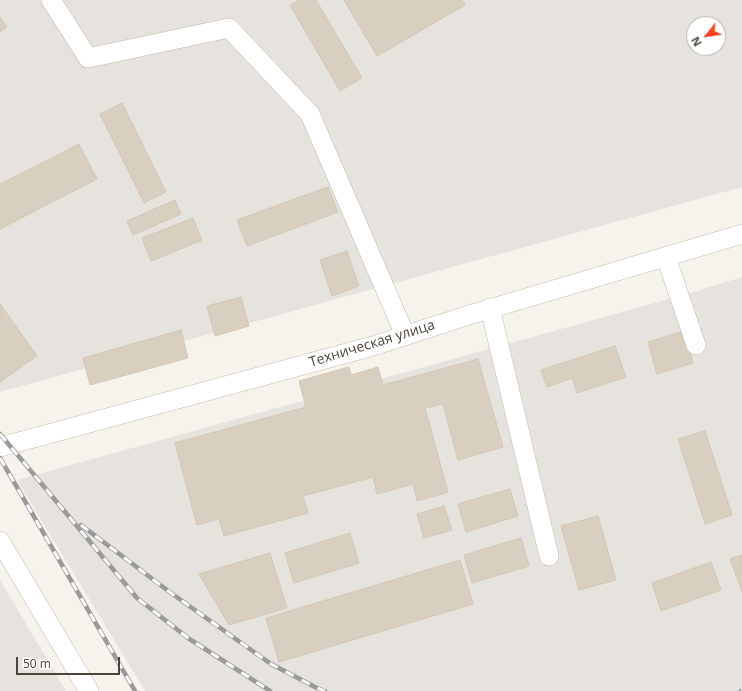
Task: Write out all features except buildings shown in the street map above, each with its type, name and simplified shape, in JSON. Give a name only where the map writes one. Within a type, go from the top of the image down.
[{"type":"street","points":[[51,0],[88,58],[229,28],[310,114],[405,335]]},
{"type":"street","name":"Техническая улица","points":[[0,447],[358,350],[490,308],[742,234]]},
{"type":"street","points":[[666,257],[696,346]]},
{"type":"street","points":[[490,308],[549,556]]},
{"type":"street","points":[[0,541],[89,691]]},
{"type":"shaded area","points":[[0,0],[742,0],[742,187],[0,392]]},
{"type":"shaded area","points":[[742,277],[742,691],[145,691],[17,480],[694,292]]},
{"type":"shaded area","points":[[0,580],[66,691],[0,691]]},
{"type":"railway","points":[[0,434],[137,598],[188,638],[270,691]]},
{"type":"railway","points":[[0,458],[135,691]]},
{"type":"railway","points":[[81,525],[171,593],[271,664],[325,691]]}]
